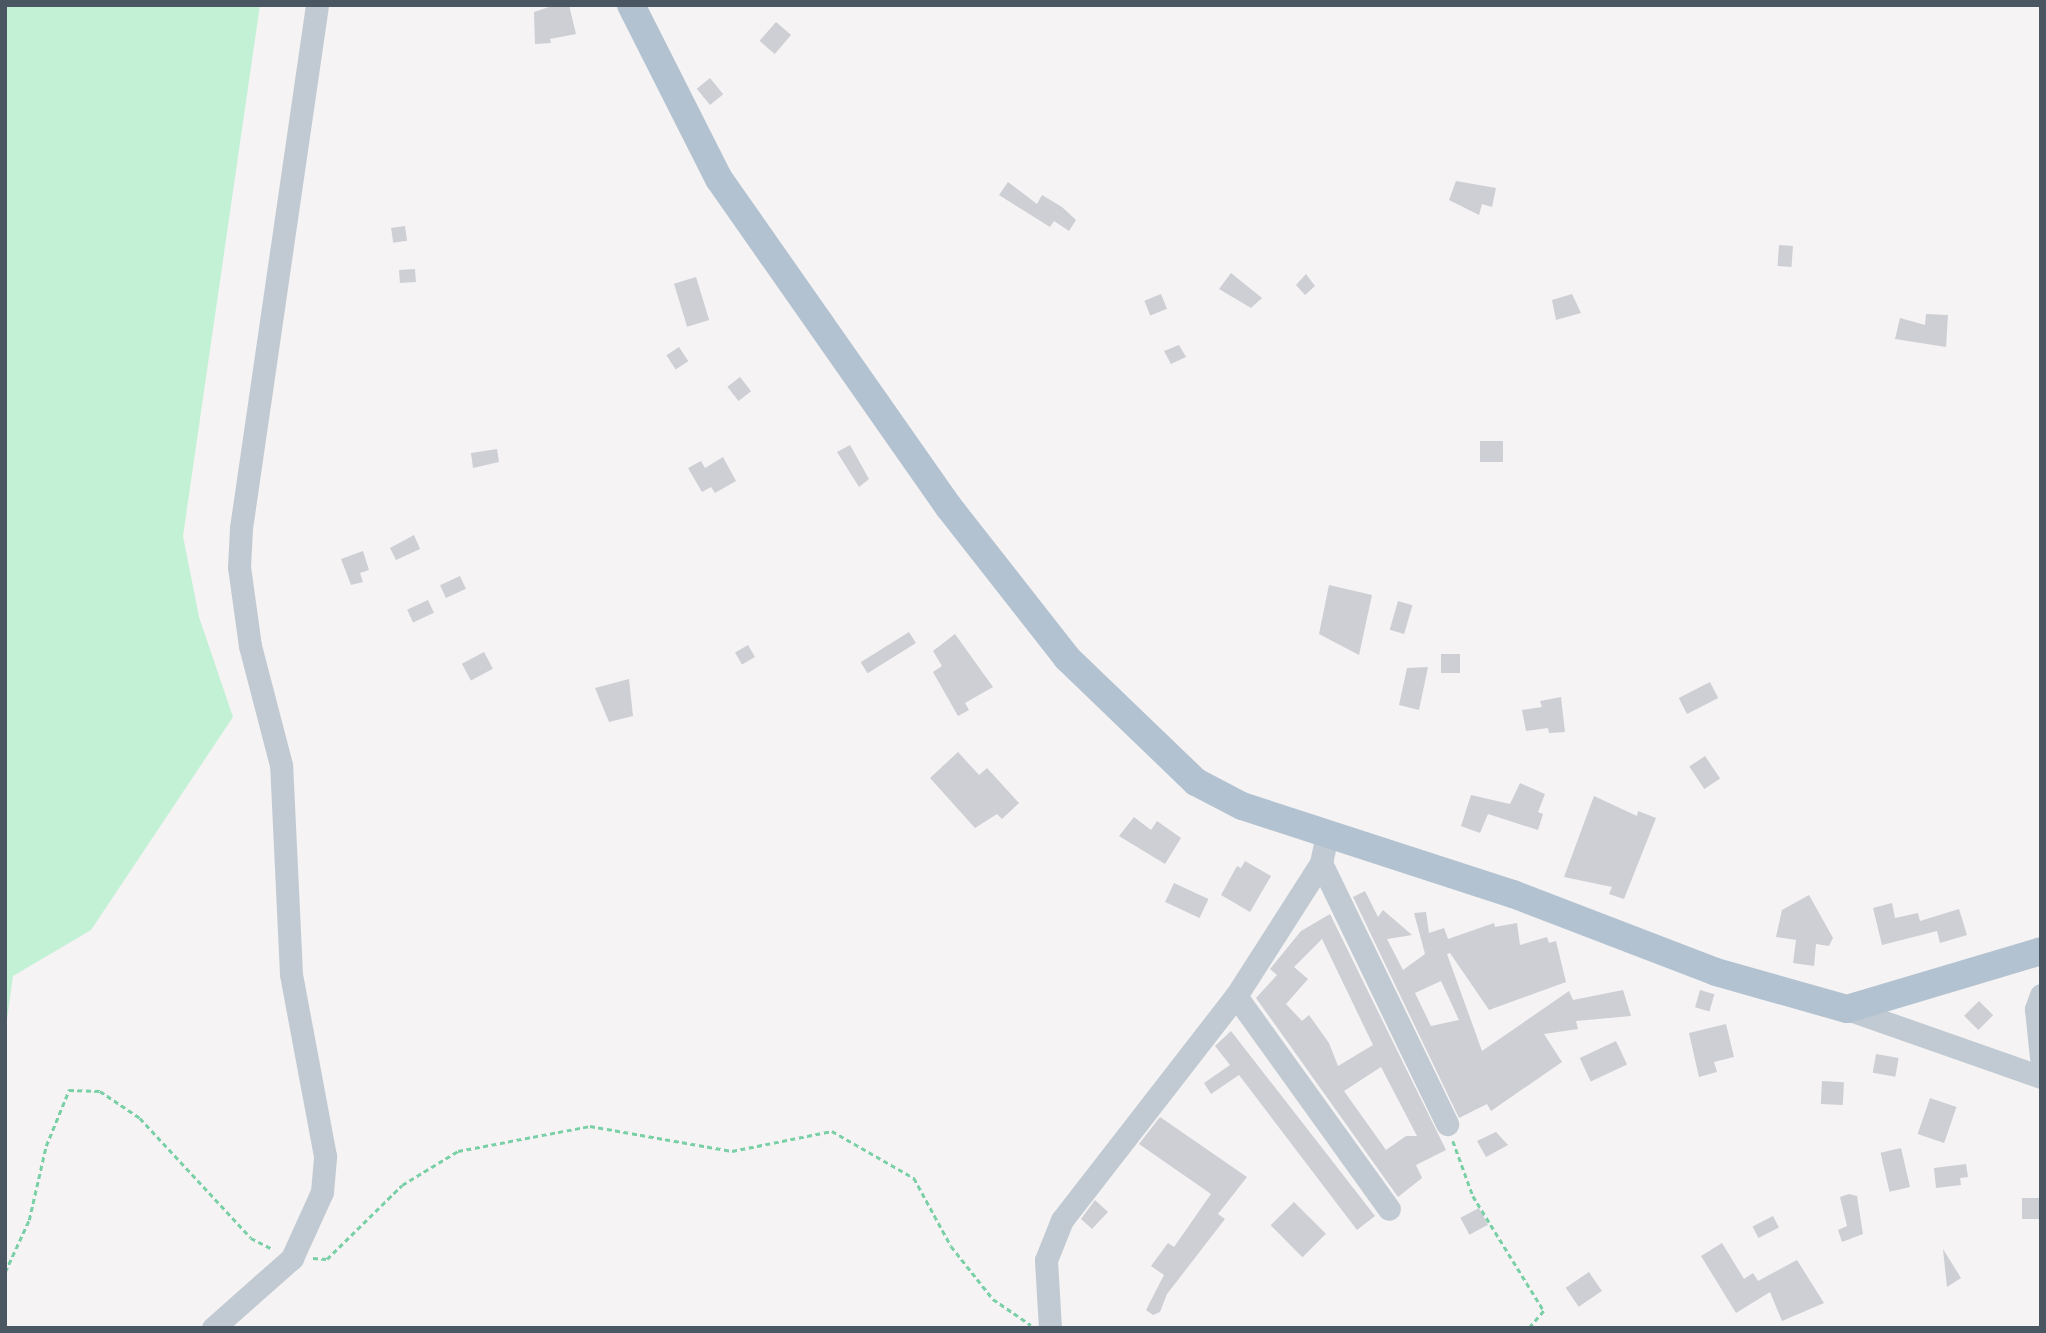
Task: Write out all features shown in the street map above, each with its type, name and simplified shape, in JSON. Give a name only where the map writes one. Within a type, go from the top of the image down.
[{"type":"main road","points":[[631,5],[719,179],[948,506],[1067,658],[1196,782],[1242,806],[1513,894],[1716,972],[1847,1009],[2041,951]]},
{"type":"street","points":[[213,1328],[292,1258],[322,1192],[325,1156],[291,974],[281,765],[250,646],[239,567],[241,528],[317,5]]},
{"type":"street","points":[[1050,1328],[1046,1260],[1062,1220],[1236,996],[1321,863],[1327,835]]},
{"type":"street","points":[[1321,863],[1447,1124]]},
{"type":"street","points":[[2041,995],[2036,1009],[2041,1057]]},
{"type":"street","points":[[1236,996],[1389,1209]]},
{"type":"street","points":[[1847,1009],[2041,1077]]},
{"type":"path","points":[[5,1272],[29,1220],[46,1146],[69,1090],[100,1091],[140,1118],[251,1238],[292,1258],[327,1259],[402,1185],[458,1151],[590,1126],[732,1152],[832,1131],[914,1178],[951,1247],[993,1299],[1037,1328]]},
{"type":"path","points":[[1447,1124],[1473,1196],[1544,1311],[1529,1328]]},
{"type":"green space","points":[[5,5],[260,5],[183,536],[199,617],[233,717],[91,930],[13,976],[5,1034]]},
{"type":"building","points":[[555,5],[569,5],[576,34],[550,39],[551,43],[535,44],[534,12]]},
{"type":"building","points":[[776,22],[791,35],[775,54],[760,41]]},
{"type":"building","points":[[710,78],[723,94],[710,105],[697,89]]},
{"type":"building","points":[[1456,181],[1496,188],[1492,207],[1482,204],[1479,215],[1449,200]]},
{"type":"building","points":[[1008,182],[1037,204],[1042,195],[1062,207],[1076,220],[1069,231],[1054,221],[1050,227],[999,195]]},
{"type":"building","points":[[405,226],[407,241],[393,243],[391,228]]},
{"type":"building","points":[[1779,245],[1793,246],[1792,267],[1778,266]]},
{"type":"building","points":[[415,269],[416,282],[400,283],[399,270]]},
{"type":"building","points":[[1231,273],[1262,298],[1251,308],[1219,289]]},
{"type":"building","points":[[1306,274],[1315,286],[1305,295],[1296,285]]},
{"type":"building","points":[[696,277],[709,320],[687,327],[674,284]]},
{"type":"building","points":[[1161,294],[1167,309],[1150,316],[1144,301]]},
{"type":"building","points":[[1572,294],[1581,313],[1556,320],[1552,300]]},
{"type":"building","points":[[1926,314],[1948,315],[1946,347],[1895,339],[1900,318],[1925,325]]},
{"type":"building","points":[[1179,345],[1186,357],[1171,364],[1164,351]]},
{"type":"building","points":[[679,347],[688,361],[676,369],[666,355]]},
{"type":"building","points":[[740,377],[751,391],[738,401],[727,387]]},
{"type":"building","points":[[1480,441],[1503,441],[1503,462],[1480,462]]},
{"type":"building","points":[[850,445],[869,479],[859,487],[837,452]]},
{"type":"building","points":[[497,449],[499,462],[473,468],[471,453]]},
{"type":"building","points":[[723,457],[736,481],[715,493],[711,487],[702,492],[688,468],[701,461],[705,468]]},
{"type":"building","points":[[414,535],[420,549],[396,560],[390,548]]},
{"type":"building","points":[[363,551],[369,570],[360,573],[363,582],[351,585],[341,559]]},
{"type":"building","points":[[460,576],[466,589],[446,598],[440,585]]},
{"type":"building","points":[[1329,585],[1372,595],[1359,655],[1319,634]]},
{"type":"building","points":[[428,600],[434,613],[413,622],[407,610]]},
{"type":"building","points":[[1398,601],[1412,605],[1404,634],[1390,630]]},
{"type":"building","points":[[909,632],[916,643],[868,673],[861,662]]},
{"type":"building","points":[[955,634],[993,687],[965,703],[969,710],[958,716],[933,672],[942,666],[933,651]]},
{"type":"building","points":[[748,645],[755,657],[742,665],[735,652]]},
{"type":"building","points":[[484,652],[493,669],[471,681],[462,664]]},
{"type":"building","points":[[1441,654],[1460,654],[1460,673],[1441,673]]},
{"type":"building","points":[[1428,667],[1419,710],[1399,705],[1407,668]]},
{"type":"building","points":[[629,679],[633,716],[609,722],[595,688]]},
{"type":"building","points":[[1710,682],[1718,698],[1687,714],[1679,698]]},
{"type":"building","points":[[1561,697],[1565,732],[1549,733],[1548,728],[1526,731],[1522,710],[1542,707],[1540,701]]},
{"type":"building","points":[[958,752],[979,775],[987,768],[1019,803],[1002,819],[997,814],[975,828],[930,778]]},
{"type":"building","points":[[1705,756],[1720,778],[1704,789],[1689,767]]},
{"type":"building","points":[[1520,783],[1545,794],[1538,812],[1543,814],[1538,830],[1488,814],[1480,833],[1461,826],[1471,795],[1510,804]]},
{"type":"building","points":[[1594,796],[1637,816],[1638,811],[1656,818],[1624,899],[1609,894],[1612,887],[1564,877]]},
{"type":"building","points":[[1134,817],[1151,830],[1157,821],[1181,838],[1165,864],[1119,836]]},
{"type":"building","points":[[1245,861],[1271,876],[1250,912],[1221,895],[1237,866],[1241,868]]},
{"type":"building","points":[[1174,883],[1208,899],[1200,918],[1165,902]]},
{"type":"building","points":[[1365,891],[1378,917],[1383,910],[1412,935],[1387,939],[1403,970],[1425,954],[1414,913],[1426,912],[1429,933],[1444,928],[1448,939],[1494,923],[1495,927],[1517,923],[1520,945],[1547,937],[1549,943],[1556,941],[1566,982],[1489,1010],[1450,953],[1447,954],[1482,1051],[1569,991],[1573,1000],[1623,990],[1631,1016],[1576,1021],[1578,1029],[1544,1034],[1562,1062],[1491,1111],[1487,1104],[1459,1118],[1353,897]],"holes":[[[1441,981],[1459,1020],[1431,1026],[1415,993]]]},
{"type":"building","points":[[1809,895],[1833,938],[1829,946],[1816,944],[1814,966],[1793,963],[1796,940],[1776,937],[1782,910]]},
{"type":"building","points":[[1892,903],[1895,918],[1918,913],[1920,921],[1959,909],[1967,935],[1940,943],[1937,931],[1882,945],[1873,908]]},
{"type":"building","points":[[1330,914],[1446,1150],[1416,1165],[1422,1178],[1398,1197],[1256,998],[1277,975],[1270,969],[1301,931]],"holes":[[[1322,939],[1373,1045],[1338,1066],[1329,1043],[1309,1015],[1302,1021],[1286,1004],[1308,979],[1294,967]],[[1381,1067],[1417,1136],[1406,1136],[1386,1150],[1344,1091]]]},
{"type":"building","points":[[1700,990],[1714,994],[1709,1011],[1695,1007]]},
{"type":"building","points":[[1979,1001],[1993,1015],[1978,1030],[1964,1016]]},
{"type":"building","points":[[1726,1024],[1734,1057],[1714,1062],[1717,1072],[1699,1077],[1689,1033]]},
{"type":"building","points":[[1231,1031],[1375,1216],[1357,1230],[1239,1075],[1211,1094],[1204,1083],[1230,1065],[1215,1046]]},
{"type":"building","points":[[1616,1041],[1627,1065],[1591,1081],[1580,1058]]},
{"type":"building","points":[[1876,1054],[1899,1058],[1895,1077],[1873,1073]]},
{"type":"building","points":[[1822,1081],[1844,1082],[1843,1105],[1821,1104]]},
{"type":"building","points":[[1930,1098],[1956,1107],[1944,1143],[1918,1134]]},
{"type":"building","points":[[1160,1117],[1247,1177],[1218,1214],[1225,1219],[1167,1294],[1160,1312],[1153,1315],[1146,1310],[1164,1275],[1151,1266],[1168,1243],[1174,1247],[1211,1194],[1139,1144]]},
{"type":"building","points":[[1496,1132],[1508,1145],[1486,1157],[1477,1141]]},
{"type":"building","points":[[1901,1148],[1910,1187],[1890,1192],[1881,1153]]},
{"type":"building","points":[[1966,1164],[1968,1177],[1960,1178],[1961,1185],[1936,1188],[1934,1168]]},
{"type":"building","points":[[1849,1194],[1857,1196],[1863,1234],[1842,1242],[1838,1230],[1847,1226],[1840,1197]]},
{"type":"building","points":[[2022,1198],[2041,1198],[2041,1219],[2022,1219]]},
{"type":"building","points":[[1095,1200],[1108,1212],[1092,1229],[1081,1219]]},
{"type":"building","points":[[1294,1202],[1326,1234],[1302,1257],[1271,1225]]},
{"type":"building","points":[[1479,1208],[1488,1225],[1469,1235],[1460,1218]]},
{"type":"building","points":[[1773,1216],[1779,1228],[1758,1238],[1753,1226]]},
{"type":"building","points":[[1722,1243],[1744,1279],[1753,1273],[1758,1281],[1797,1260],[1824,1303],[1782,1321],[1770,1292],[1736,1313],[1701,1256]]},
{"type":"building","points":[[1943,1249],[1961,1278],[1947,1287]]},
{"type":"building","points":[[1589,1272],[1602,1291],[1579,1307],[1566,1288]]}]
